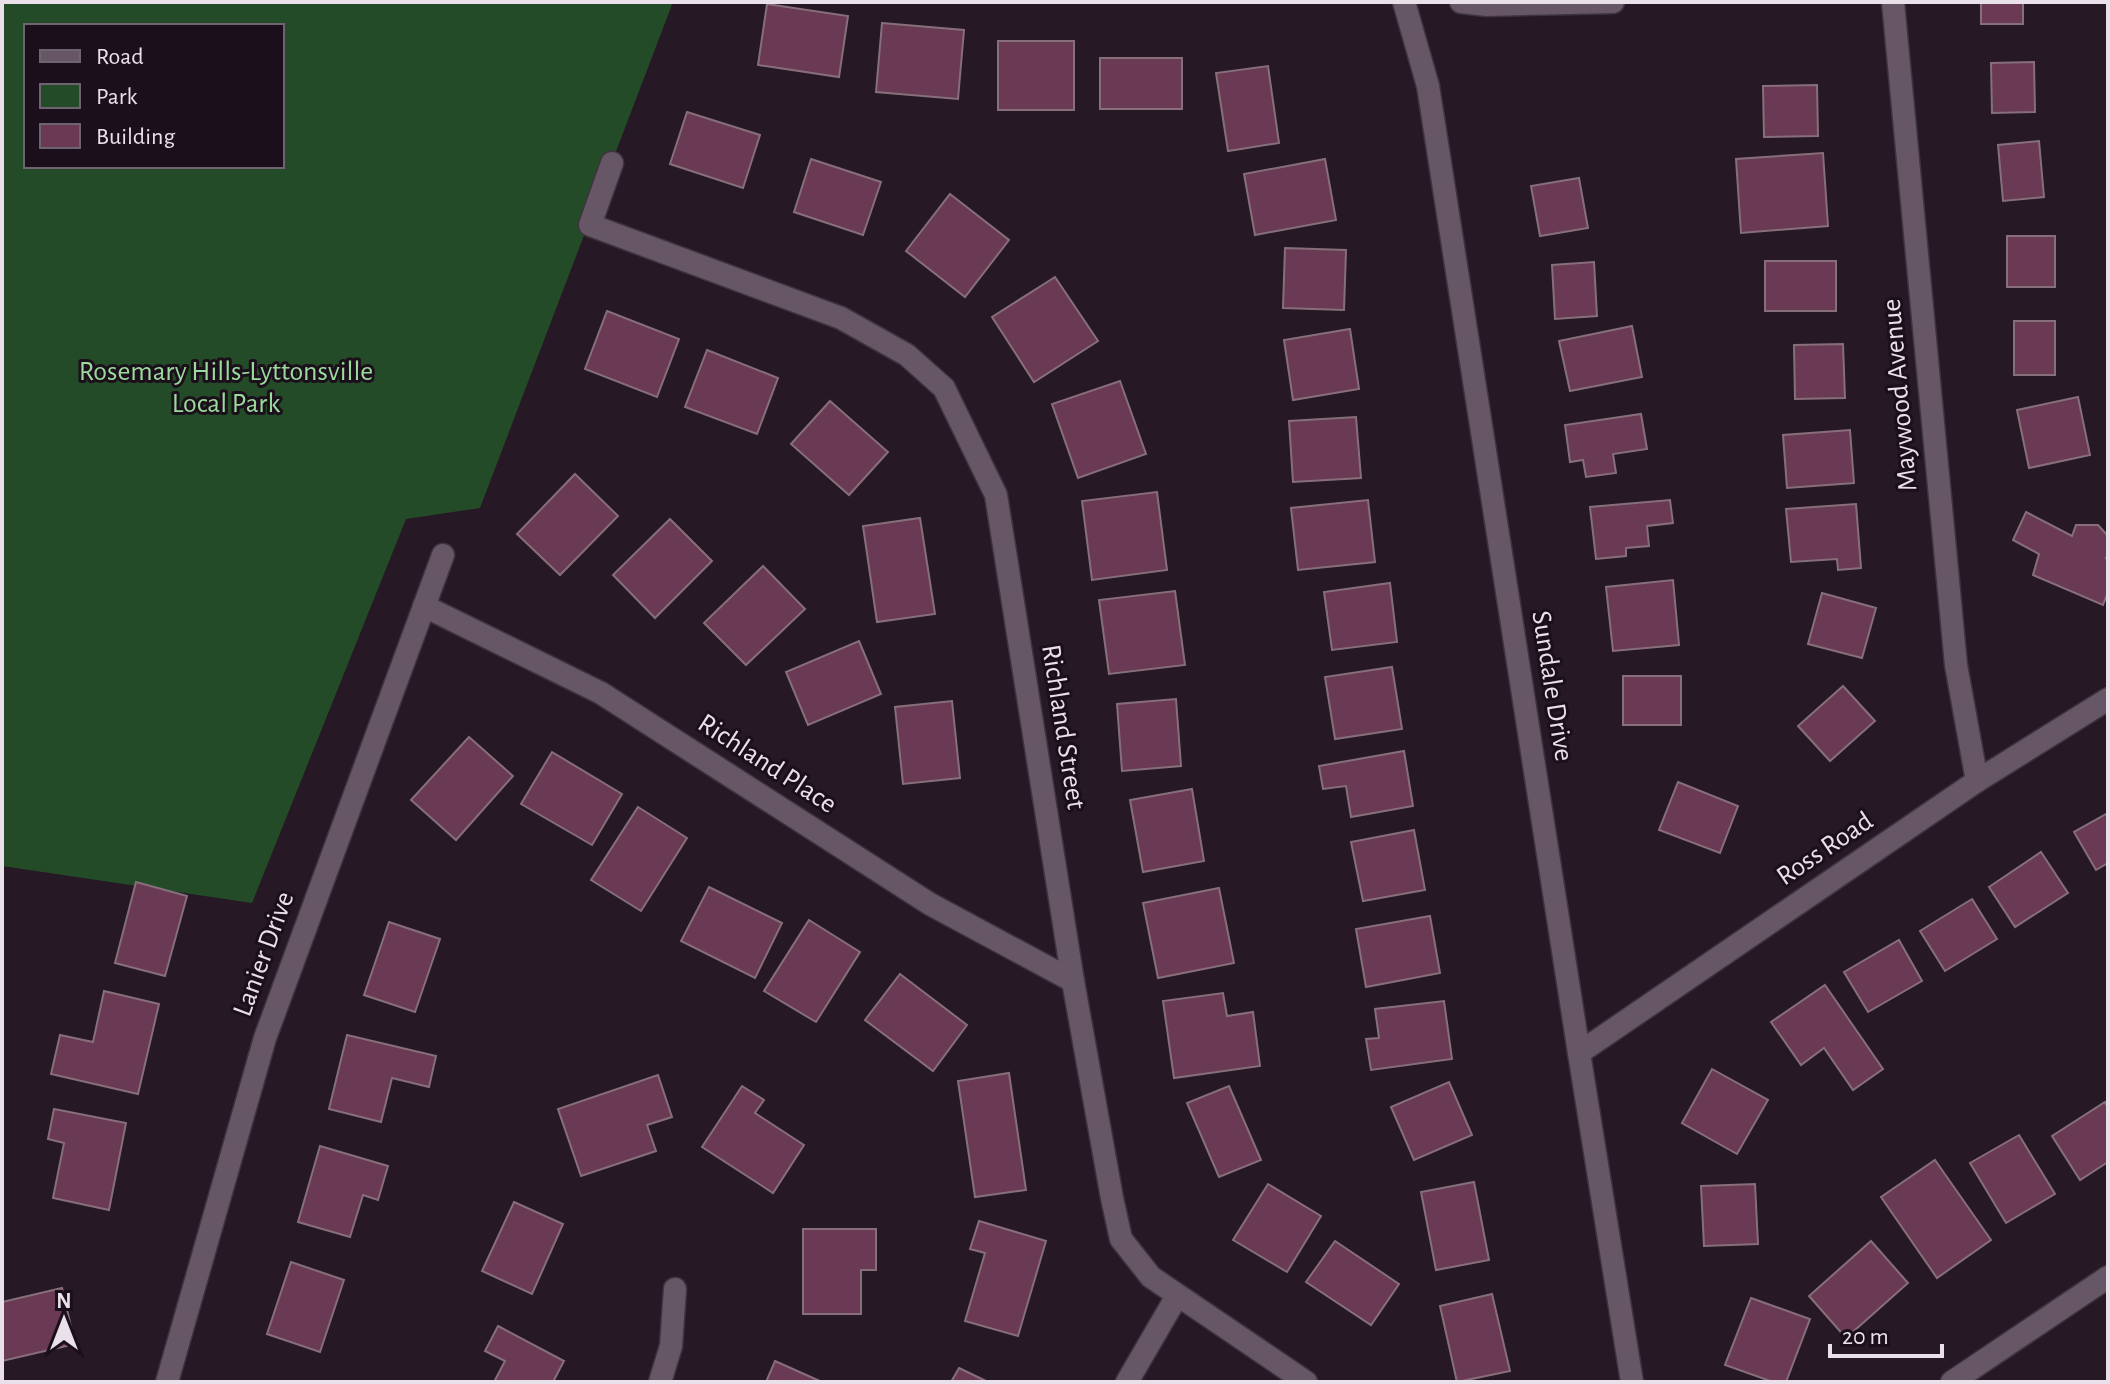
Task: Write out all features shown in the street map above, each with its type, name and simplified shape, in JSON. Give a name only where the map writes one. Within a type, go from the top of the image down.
[{"type":"street","name":"Sundale Drive","points":[[1404,2],[1428,86],[1632,1382]]},
{"type":"street","points":[[1461,2],[1487,5],[1613,2]]},
{"type":"street","name":"Maywood Avenue","points":[[1893,2],[1956,665],[1977,781]]},
{"type":"street","name":"Richland Street","points":[[612,163],[590,225],[841,318],[907,355],[944,388],[996,495],[1073,981],[1121,1239],[1151,1277],[1306,1382]]},
{"type":"street","name":"Lanier Drive","points":[[167,1382],[265,1038],[443,555]]},
{"type":"street","name":"Richland Place","points":[[424,606],[601,693],[930,904],[1073,981]]},
{"type":"street","name":"Ross Road","points":[[1579,1053],[1977,781],[2108,699]]},
{"type":"street","points":[[1952,1382],[2108,1277]]},
{"type":"street","points":[[660,1382],[671,1346],[675,1289]]},
{"type":"street","points":[[1127,1382],[1177,1296]]},
{"type":"green space","name":"Rosemary Hills-Lyttonsville Local Park","points":[[2,2],[673,2],[480,508],[406,519],[252,903],[2,866]]},
{"type":"building","points":[[1981,2],[2023,2],[2023,24],[1981,24]]},
{"type":"building","points":[[767,4],[848,16],[839,77],[758,65]]},
{"type":"building","points":[[882,23],[964,30],[958,99],[876,92]]},
{"type":"building","points":[[998,41],[1074,41],[1074,110],[998,110]]},
{"type":"building","points":[[1100,58],[1182,58],[1182,109],[1100,109]]},
{"type":"building","points":[[2034,62],[2035,112],[1992,113],[1991,63]]},
{"type":"building","points":[[1268,66],[1279,143],[1228,151],[1216,73]]},
{"type":"building","points":[[1817,85],[1818,136],[1764,137],[1763,86]]},
{"type":"building","points":[[687,112],[760,135],[743,188],[670,164]]},
{"type":"building","points":[[2039,141],[2044,197],[2003,201],[1998,145]]},
{"type":"building","points":[[1823,153],[1828,226],[1741,233],[1736,159]]},
{"type":"building","points":[[811,159],[881,182],[863,235],[794,212]]},
{"type":"building","points":[[1325,159],[1336,220],[1255,235],[1244,174]]},
{"type":"building","points":[[1579,178],[1588,228],[1540,236],[1531,186]]},
{"type":"building","points":[[950,194],[1009,240],[965,297],[906,251]]},
{"type":"building","points":[[2007,236],[2055,236],[2055,287],[2007,287]]},
{"type":"building","points":[[1285,248],[1346,250],[1344,310],[1283,308]]},
{"type":"building","points":[[1765,261],[1836,261],[1836,311],[1765,311]]},
{"type":"building","points":[[1594,262],[1597,316],[1555,319],[1552,265]]},
{"type":"building","points":[[1055,277],[1098,341],[1034,382],[992,317]]},
{"type":"building","points":[[607,311],[679,339],[657,397],[585,369]]},
{"type":"building","points":[[2014,321],[2055,321],[2055,375],[2014,375]]},
{"type":"building","points":[[1632,326],[1642,377],[1570,391],[1559,341]]},
{"type":"building","points":[[1350,329],[1359,389],[1293,400],[1284,340]]},
{"type":"building","points":[[1843,344],[1845,398],[1795,399],[1794,345]]},
{"type":"building","points":[[707,350],[778,378],[757,434],[685,407]]},
{"type":"building","points":[[1120,381],[1146,454],[1078,478],[1052,404]]},
{"type":"building","points":[[2078,397],[2090,455],[2029,468],[2017,410]]},
{"type":"building","points":[[830,401],[888,452],[849,495],[791,444]]},
{"type":"building","points":[[1641,414],[1647,449],[1613,454],[1616,473],[1586,477],[1583,460],[1570,462],[1565,425]]},
{"type":"building","points":[[1356,417],[1361,478],[1293,482],[1289,421]]},
{"type":"building","points":[[1850,430],[1854,483],[1787,488],[1783,435]]},
{"type":"building","points":[[575,474],[618,516],[560,575],[517,534]]},
{"type":"building","points":[[1157,492],[1167,570],[1092,580],[1082,501]]},
{"type":"building","points":[[1368,500],[1375,562],[1298,570],[1291,508]]},
{"type":"building","points":[[1670,500],[1673,523],[1647,526],[1649,546],[1626,548],[1626,556],[1596,559],[1590,507]]},
{"type":"building","points":[[1856,504],[1861,568],[1838,570],[1837,559],[1791,562],[1786,509]]},
{"type":"building","points":[[2026,512],[2072,536],[2076,525],[2098,525],[2108,536],[2108,592],[2103,605],[2033,575],[2039,554],[2013,540]]},
{"type":"building","points":[[920,518],[935,614],[877,622],[863,526]]},
{"type":"building","points":[[670,519],[712,561],[655,618],[613,575]]},
{"type":"building","points":[[763,566],[805,609],[746,665],[704,623]]},
{"type":"building","points":[[1673,580],[1679,645],[1613,651],[1606,587]]},
{"type":"building","points":[[1390,583],[1397,642],[1332,650],[1324,592]]},
{"type":"building","points":[[1175,591],[1185,665],[1109,674],[1099,600]]},
{"type":"building","points":[[1822,593],[1876,608],[1862,658],[1808,644]]},
{"type":"building","points":[[859,641],[881,694],[808,725],[786,672]]},
{"type":"building","points":[[1392,667],[1402,729],[1335,739],[1325,677]]},
{"type":"building","points":[[1623,676],[1681,676],[1681,725],[1623,725]]},
{"type":"building","points":[[1843,686],[1875,721],[1830,761],[1798,726]]},
{"type":"building","points":[[1176,699],[1181,766],[1122,771],[1117,704]]},
{"type":"building","points":[[952,701],[960,778],[903,784],[895,707]]},
{"type":"building","points":[[469,737],[513,776],[456,840],[411,800]]},
{"type":"building","points":[[1404,751],[1413,806],[1351,817],[1346,786],[1323,789],[1319,766]]},
{"type":"building","points":[[552,752],[622,794],[592,845],[521,804]]},
{"type":"building","points":[[1678,782],[1738,806],[1720,853],[1659,830]]},
{"type":"building","points":[[1192,789],[1204,861],[1143,872],[1130,800]]},
{"type":"building","points":[[638,807],[687,838],[641,911],[591,880]]},
{"type":"building","points":[[2108,813],[2108,863],[2096,870],[2074,832]]},
{"type":"building","points":[[1414,830],[1425,890],[1363,901],[1351,842]]},
{"type":"building","points":[[2041,852],[2068,893],[2015,927],[1989,887]]},
{"type":"building","points":[[136,882],[187,896],[165,976],[115,963]]},
{"type":"building","points":[[709,887],[782,923],[755,978],[681,941]]},
{"type":"building","points":[[1219,888],[1234,963],[1158,978],[1143,903]]},
{"type":"building","points":[[1972,899],[1997,939],[1945,971],[1920,931]]},
{"type":"building","points":[[1430,916],[1440,973],[1366,987],[1356,929]]},
{"type":"building","points":[[809,920],[860,952],[816,1022],[764,991]]},
{"type":"building","points":[[389,922],[440,939],[415,1012],[364,995]]},
{"type":"building","points":[[1899,940],[1922,981],[1868,1012],[1844,972]]},
{"type":"building","points":[[900,974],[967,1025],[933,1071],[865,1020]]},
{"type":"building","points":[[1825,985],[1883,1069],[1853,1090],[1824,1048],[1801,1065],[1771,1022]]},
{"type":"building","points":[[104,991],[159,1004],[138,1094],[51,1074],[60,1035],[93,1042]]},
{"type":"building","points":[[1223,993],[1227,1016],[1253,1012],[1260,1066],[1174,1078],[1163,1001]]},
{"type":"building","points":[[1444,1001],[1452,1059],[1371,1070],[1366,1039],[1379,1038],[1375,1009]]},
{"type":"building","points":[[347,1035],[436,1056],[429,1087],[392,1078],[381,1122],[329,1109]]},
{"type":"building","points":[[1712,1069],[1768,1100],[1737,1154],[1682,1123]]},
{"type":"building","points":[[1009,1073],[1026,1190],[975,1197],[958,1081]]},
{"type":"building","points":[[658,1075],[672,1117],[647,1125],[656,1151],[581,1176],[558,1109]]},
{"type":"building","points":[[1449,1082],[1472,1135],[1414,1160],[1391,1107]]},
{"type":"building","points":[[742,1086],[764,1100],[755,1113],[804,1145],[773,1193],[702,1147]]},
{"type":"building","points":[[1229,1086],[1261,1160],[1219,1177],[1187,1103]]},
{"type":"building","points":[[2105,1102],[2108,1108],[2108,1162],[2080,1180],[2052,1136]]},
{"type":"building","points":[[54,1109],[126,1123],[109,1210],[53,1198],[64,1143],[48,1139]]},
{"type":"building","points":[[2019,1135],[2055,1194],[2006,1223],[1970,1163]]},
{"type":"building","points":[[320,1146],[388,1166],[378,1200],[363,1195],[350,1237],[298,1222]]},
{"type":"building","points":[[1935,1160],[1991,1240],[1937,1278],[1881,1197]]},
{"type":"building","points":[[1474,1182],[1489,1260],[1436,1270],[1421,1192]]},
{"type":"building","points":[[1268,1184],[1321,1216],[1287,1272],[1233,1240]]},
{"type":"building","points":[[1755,1184],[1758,1244],[1704,1246],[1701,1186]]},
{"type":"building","points":[[514,1202],[563,1224],[532,1294],[482,1271]]},
{"type":"building","points":[[979,1221],[1046,1241],[1018,1336],[965,1321],[985,1253],[970,1249]]},
{"type":"building","points":[[803,1229],[876,1229],[876,1270],[861,1270],[861,1314],[803,1314]]},
{"type":"building","points":[[1335,1241],[1399,1284],[1371,1325],[1306,1282]]},
{"type":"building","points":[[1871,1241],[1908,1283],[1846,1338],[1809,1296]]},
{"type":"building","points":[[291,1262],[344,1280],[320,1352],[267,1334]]},
{"type":"building","points":[[62,1288],[75,1344],[2,1361],[2,1302]]},
{"type":"building","points":[[1492,1294],[1510,1371],[1457,1382],[1440,1306]]},
{"type":"building","points":[[1751,1298],[1810,1319],[1786,1382],[1773,1382],[1725,1365]]},
{"type":"building","points":[[498,1326],[564,1361],[553,1382],[494,1382],[505,1361],[485,1351]]},
{"type":"building","points":[[775,1361],[822,1382],[766,1382]]},
{"type":"building","points":[[959,1368],[988,1382],[951,1382]]}]
